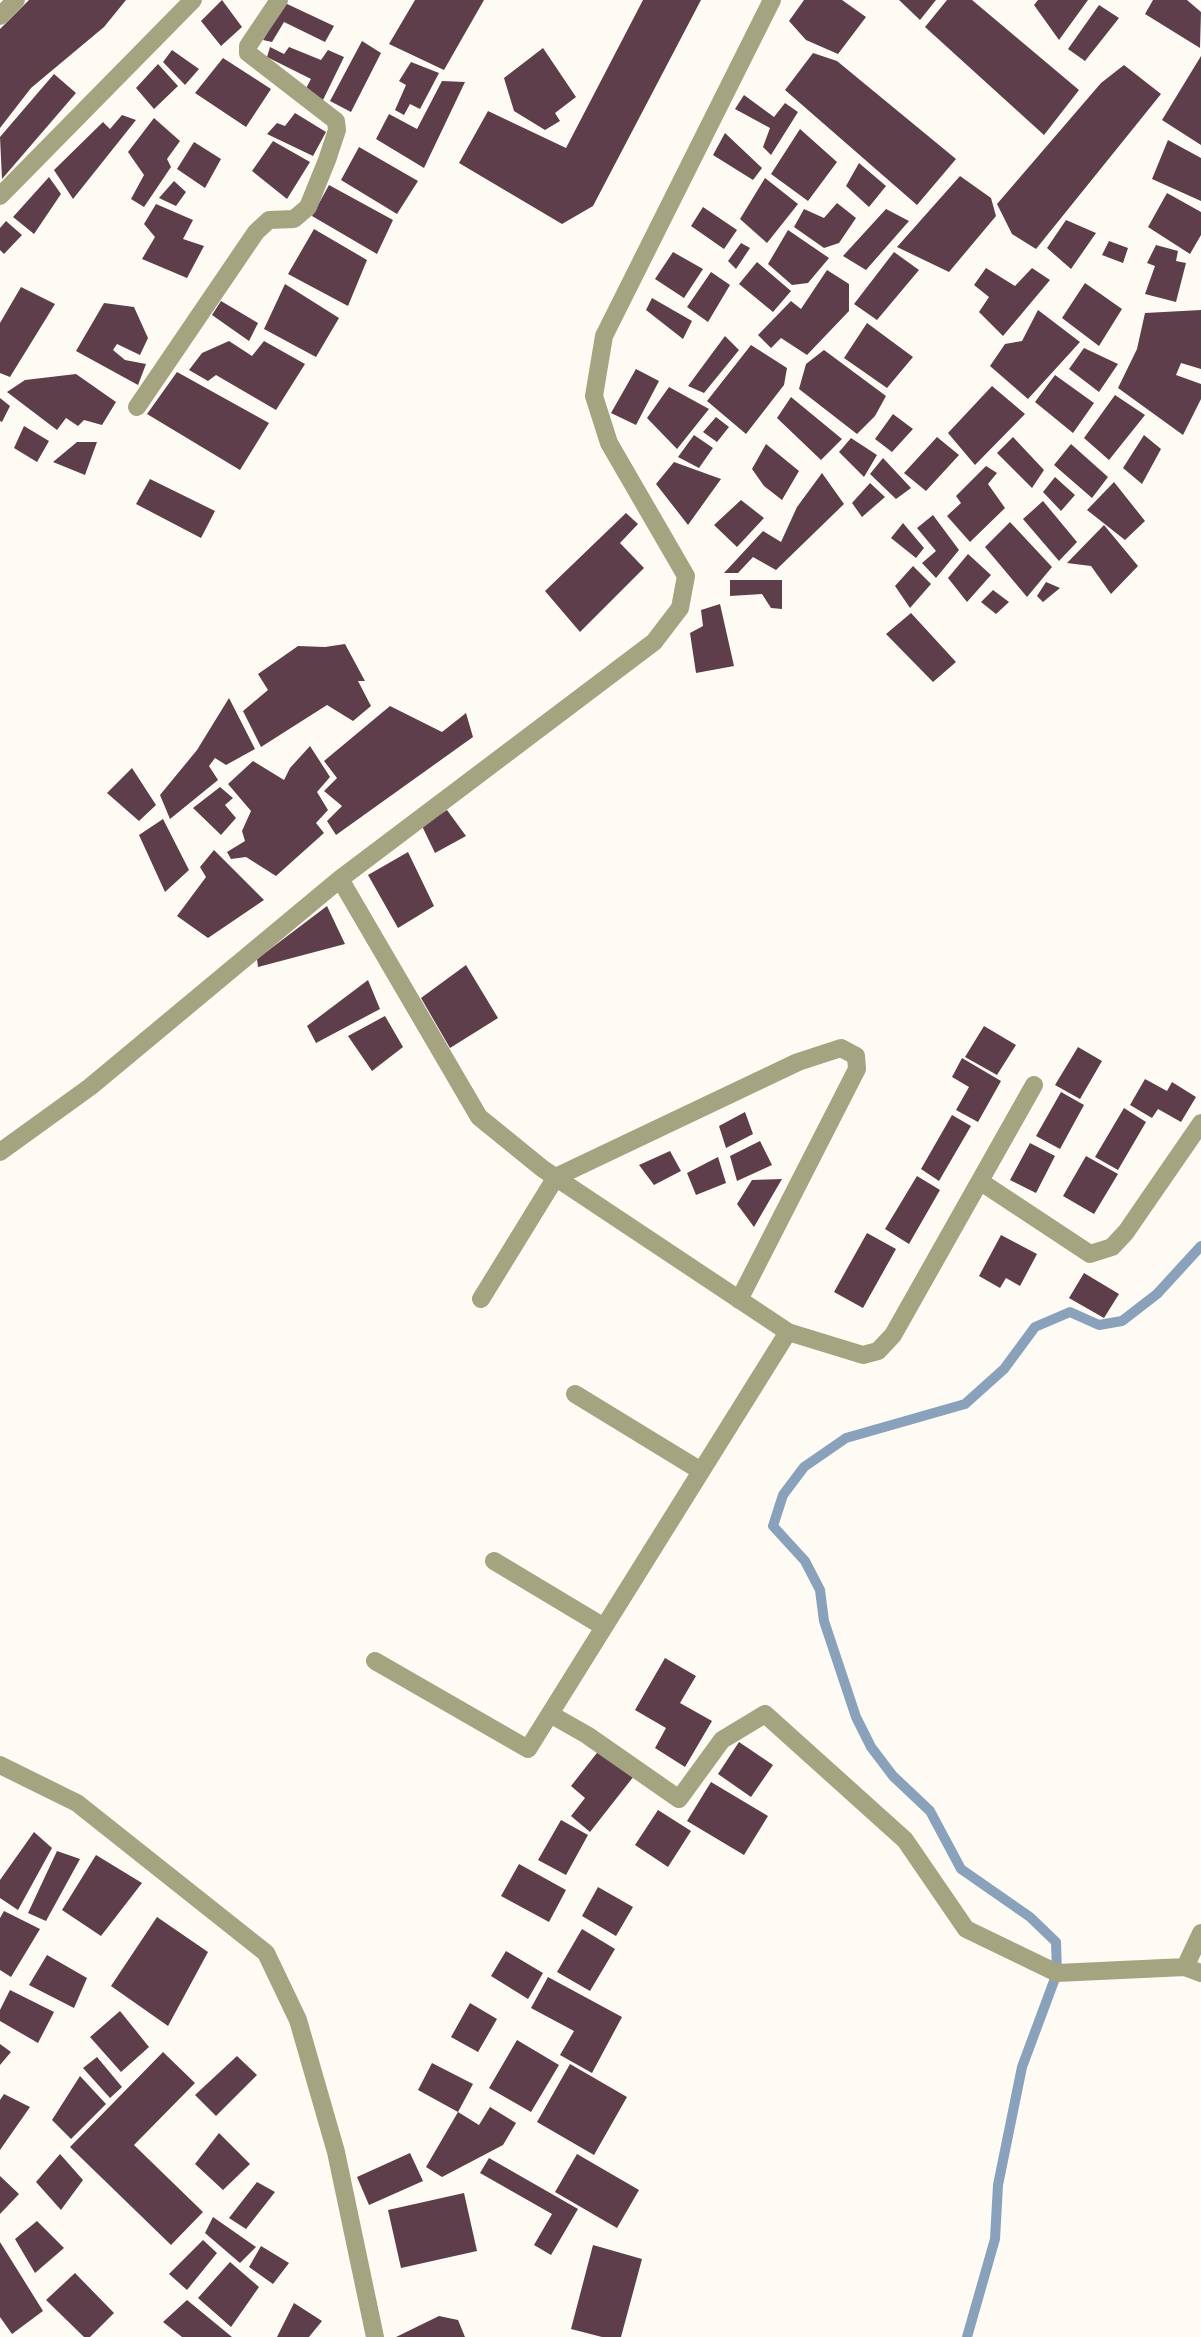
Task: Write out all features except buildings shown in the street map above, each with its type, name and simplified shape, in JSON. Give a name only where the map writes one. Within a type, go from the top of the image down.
[{"type":"street","points":[[0,16],[16,0]]},
{"type":"street","points":[[0,195],[193,0]]},
{"type":"street","points":[[137,407],[256,232],[269,220],[294,219],[308,208],[327,160],[337,130],[336,121],[248,53],[248,46],[279,0]]},
{"type":"street","points":[[0,1152],[90,1087],[340,879],[654,642],[680,608],[686,576],[608,443],[594,396],[604,336],[772,0]]},
{"type":"street","points":[[340,879],[479,1117],[556,1177],[788,1332],[863,1355],[878,1351],[892,1335],[981,1182],[1034,1084]]},
{"type":"street","points":[[481,1298],[556,1177],[798,1062],[841,1048],[856,1056],[858,1069],[739,1300]]},
{"type":"street","points":[[981,1182],[1090,1254],[1112,1247],[1126,1233],[1201,1123]]},
{"type":"street","points":[[375,1661],[528,1749],[788,1332]]},
{"type":"street","points":[[575,1394],[701,1471]]},
{"type":"street","points":[[494,1561],[604,1627]]},
{"type":"street","points":[[550,1714],[587,1735],[679,1800],[722,1740],[765,1714],[905,1840],[966,1929],[1057,1972],[1193,1970],[1201,1933]]},
{"type":"street","points":[[0,1765],[77,1803],[266,1953],[298,2020],[336,2152],[375,2337]]},
{"type":"waterway","points":[[967,2337],[995,2239],[998,2185],[1022,2067],[1057,1973],[1056,1942],[1030,1917],[961,1869],[930,1811],[893,1776],[871,1747],[856,1717],[824,1621],[820,1590],[805,1561],[773,1526],[783,1495],[804,1467],[846,1438],[965,1404],[1004,1369],[1035,1327],[1070,1312],[1099,1325],[1122,1321],[1157,1294],[1201,1246]]}]
